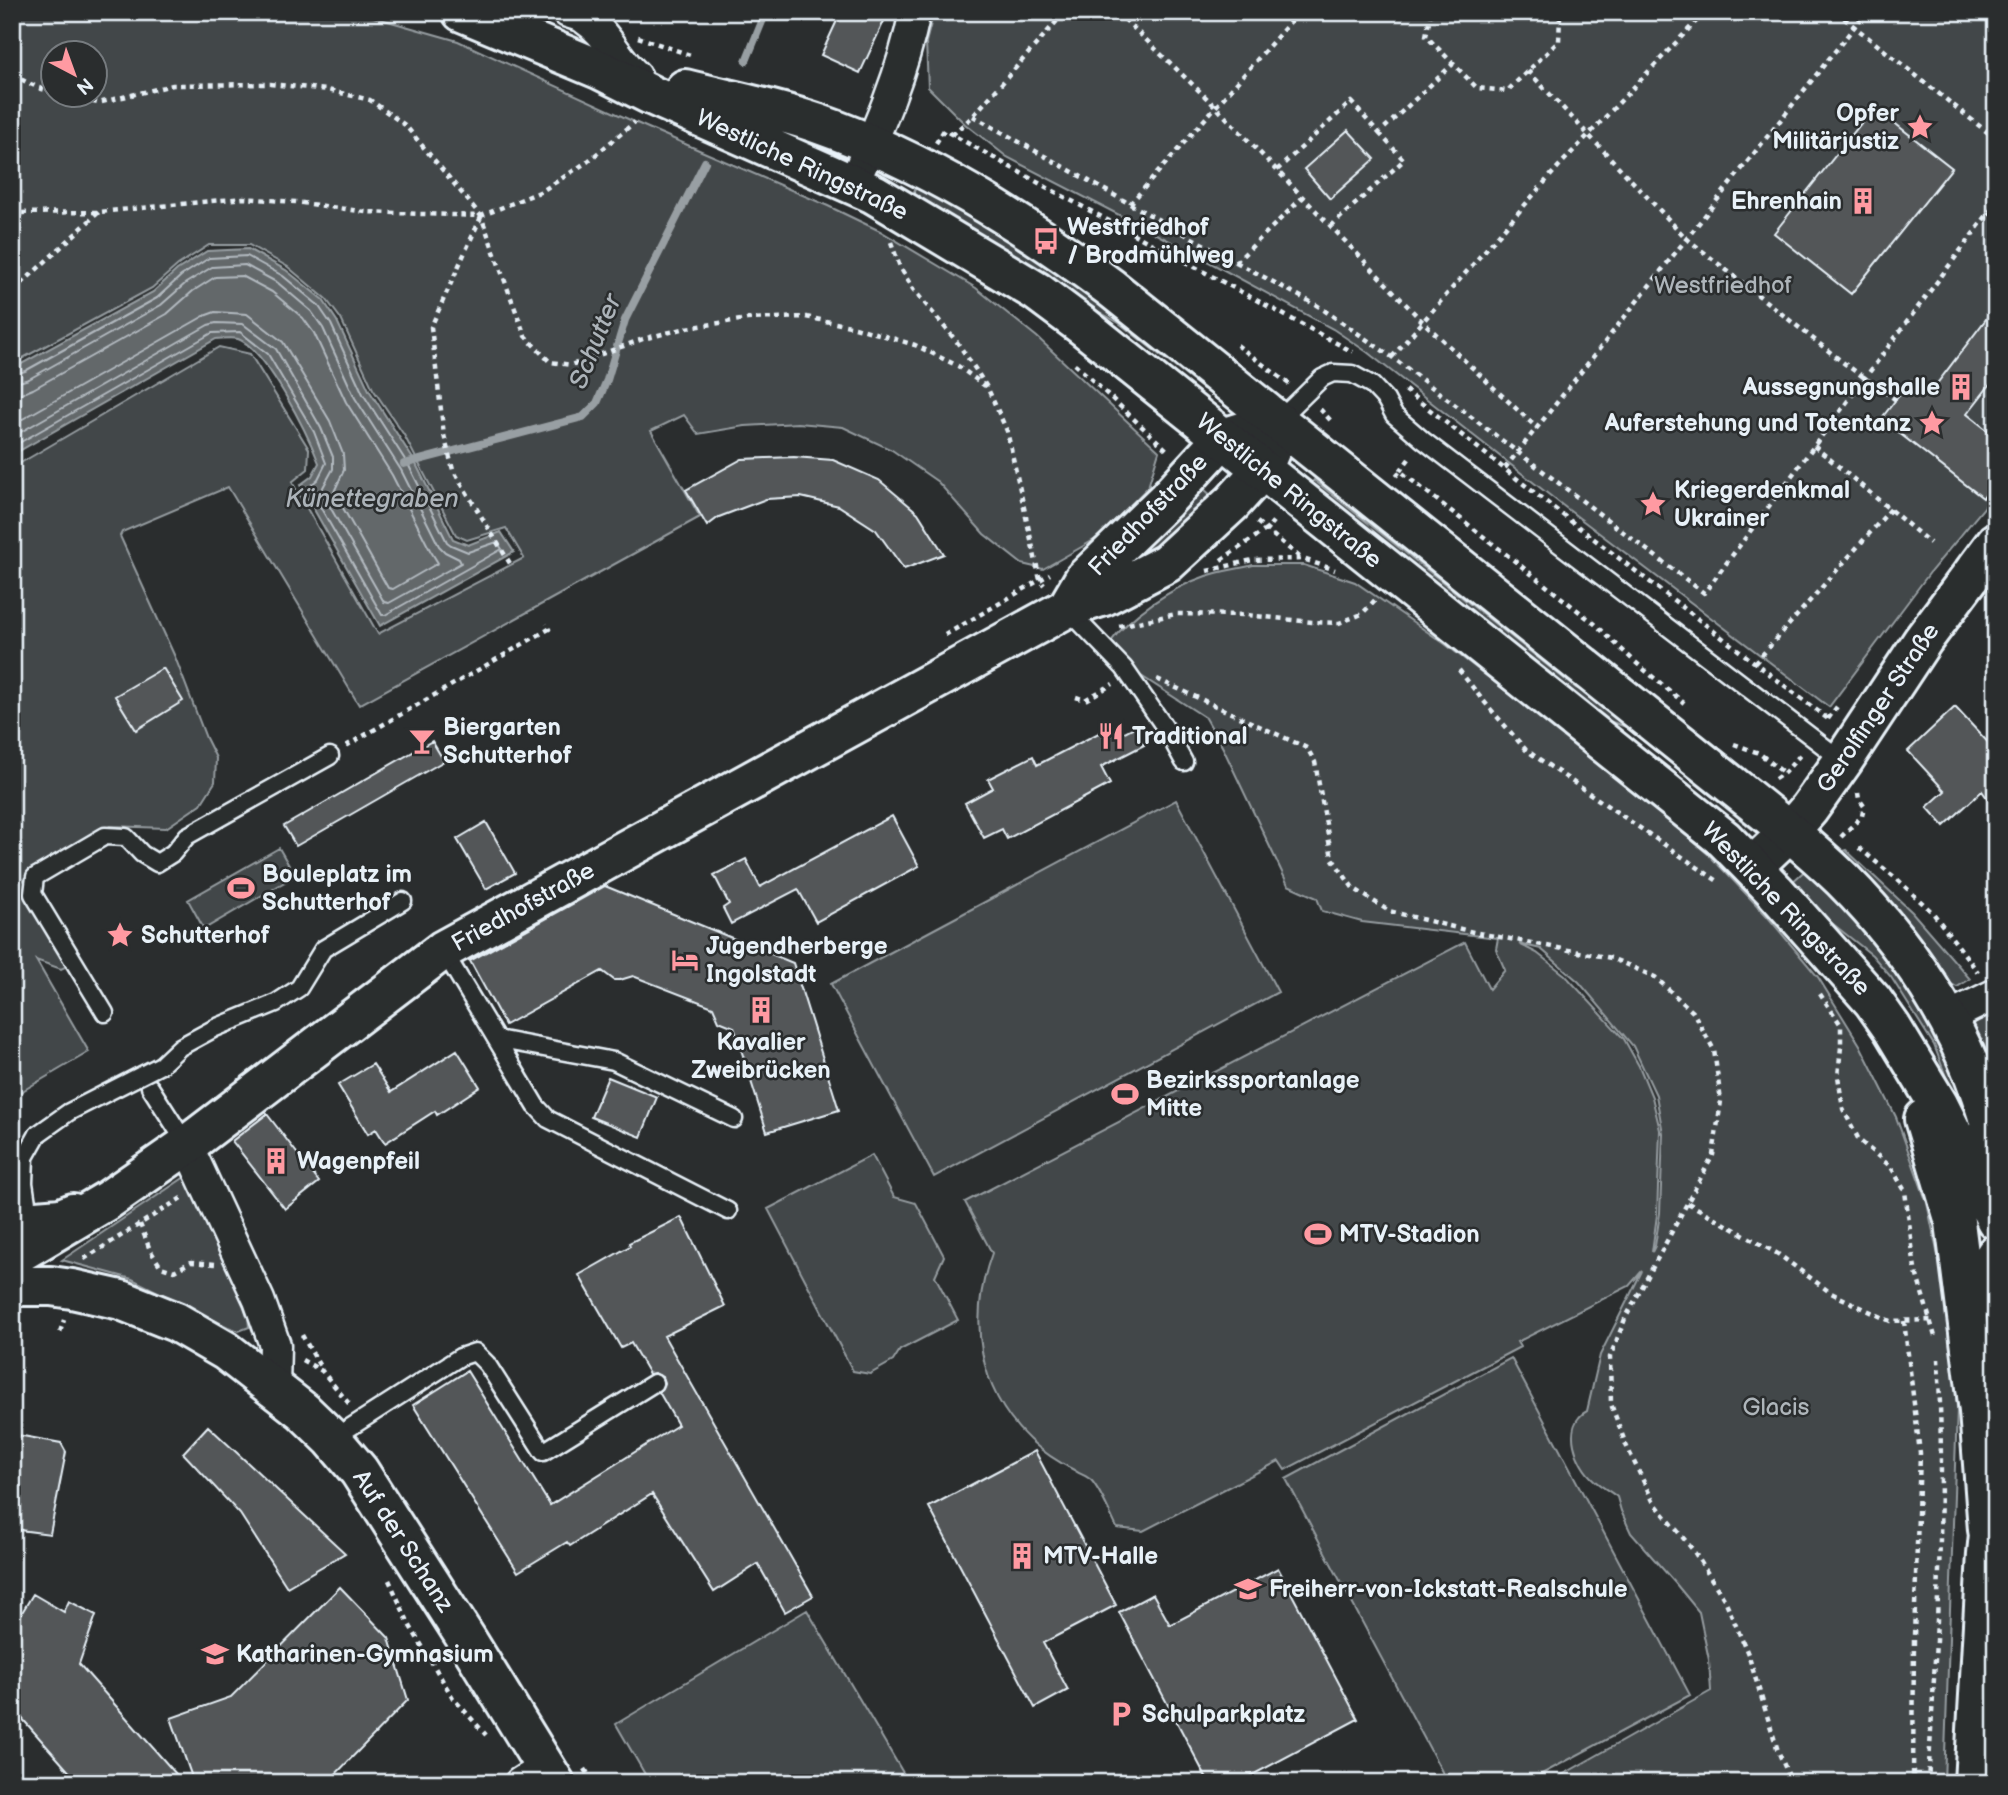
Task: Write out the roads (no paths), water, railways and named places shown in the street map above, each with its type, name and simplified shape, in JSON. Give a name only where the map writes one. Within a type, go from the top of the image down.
[{"type":"main road","name":"Westliche Ringstraße","points":[[462,12],[619,73],[818,124],[871,145],[942,177],[1062,252],[1111,288],[1789,832],[1843,880],[1880,921],[1914,965],[1947,1018],[1987,1097],[1996,1150]]},
{"type":"main road","name":"Westliche Ringstraße","points":[[619,73],[651,95],[897,206],[1036,291],[1724,839],[1739,877],[1843,965],[1873,1001],[1938,1104],[1996,1220]]},
{"type":"main road","name":"Friedhofstraße","points":[[22,1236],[108,1200],[187,1145],[443,950],[1067,608],[1104,596],[1167,563],[1232,503],[1262,470],[1273,444],[1278,421],[1223,438],[1165,501],[1084,579],[1067,608]]},
{"type":"main road","name":"Gerolfinger Straße","points":[[1739,877],[1789,832],[1809,809],[1923,640],[1996,542]]},
{"type":"main road","name":"Westliche Ringstraße","points":[[1892,1028],[1922,1113],[1955,1222],[1979,1411],[1990,1545]]},
{"type":"main road","points":[[1967,1313],[1977,1283],[1996,1254]]},
{"type":"main road","name":"Auf der Schanz","points":[[12,1286],[72,1289],[121,1300],[176,1322],[226,1351],[303,1411],[359,1471],[467,1640],[540,1777]]},
{"type":"main road","name":"Westliche Ringstraße","points":[[1974,1783],[1996,1481]]},
{"type":"street","name":"Westliche Ringstraße","points":[[568,12],[583,18],[596,29],[625,66],[619,73]]},
{"type":"street","points":[[853,184],[871,145],[910,34],[915,12]]},
{"type":"street","points":[[1947,1018],[1995,994]]},
{"type":"street","points":[[187,1145],[259,1300],[275,1345],[274,1388]]},
{"type":"lane","name":"Westliche Ringstraße","points":[[1278,421],[1322,378],[1333,373],[1352,374],[1372,385],[1394,415],[1423,440],[1843,761]]},
{"type":"lane","points":[[1067,608],[1124,668],[1166,729],[1184,762]]},
{"type":"lane","points":[[106,1013],[33,894],[35,877],[105,836],[126,837],[142,854],[157,863],[173,853],[187,836],[330,756]]},
{"type":"lane","points":[[22,1236],[25,1157],[38,1134],[69,1112],[161,1065],[180,1047],[215,1028],[276,1003],[299,988],[323,949],[403,901]]},
{"type":"lane","points":[[443,950],[536,1106],[548,1119],[728,1211]]},
{"type":"lane","points":[[496,1039],[614,1061],[734,1119]]},
{"type":"lane","points":[[150,1087],[187,1145]]},
{"type":"lane","points":[[331,1439],[460,1357],[475,1352],[487,1364],[543,1452],[654,1382]]},
{"type":"water","name":"Künettegraben","points":[[248,249],[286,270],[323,300],[337,321],[369,390],[415,462],[453,539],[468,545],[501,532],[514,552],[380,626],[300,485],[312,476],[319,463],[306,433],[273,375],[249,346],[236,338],[216,339],[12,455],[12,369],[153,292],[177,270],[207,251]]},
{"type":"waterway","name":"Schutter","points":[[746,61],[766,12]]},
{"type":"waterway","name":"Schutter","points":[[404,464],[583,417],[597,403],[607,380],[625,320],[705,162]]},
{"type":"place","name":"Opfer Militärjustiz","points":[[1920,127]]},
{"type":"place","name":"Ehrenhain","points":[[1863,201]]},
{"type":"place","name":"Westfriedhof / Brodmühlweg","points":[[1046,241]]},
{"type":"place","name":"Aussegnungshalle","points":[[1961,387]]},
{"type":"place","name":"Auferstehung und Totentanz","points":[[1932,423]]},
{"type":"place","name":"Kriegerdenkmal Ukrainer","points":[[1653,504]]},
{"type":"place","name":"Traditional","points":[[1111,736]]},
{"type":"place","name":"Biergarten Schutterhof","points":[[422,741]]},
{"type":"place","name":"Bouleplatz im Schutterhof","points":[[241,888]]},
{"type":"place","name":"Schutterhof","points":[[120,935]]},
{"type":"place","name":"Jugendherberge Ingolstadt","points":[[685,960]]},
{"type":"place","name":"Kavalier Zweibrücken","points":[[761,1010]]},
{"type":"place","name":"Bezirkssportanlage Mitte","points":[[1125,1094]]},
{"type":"place","name":"Wagenpfeil","points":[[276,1161]]},
{"type":"place","name":"MTV-Stadion","points":[[1318,1234]]},
{"type":"place","name":"MTV-Halle","points":[[1022,1556]]},
{"type":"place","name":"Freiherr-von-Ickstatt-Realschule","points":[[1248,1589]]},
{"type":"place","name":"Katharinen-Gymnasium","points":[[215,1654]]},
{"type":"place","name":"Schulparkplatz","points":[[1121,1714]]},
{"type":"park label","name":"Westfriedhof","points":[[1723,285]]},
{"type":"park label","name":"Glacis","points":[[1776,1407]]}]
